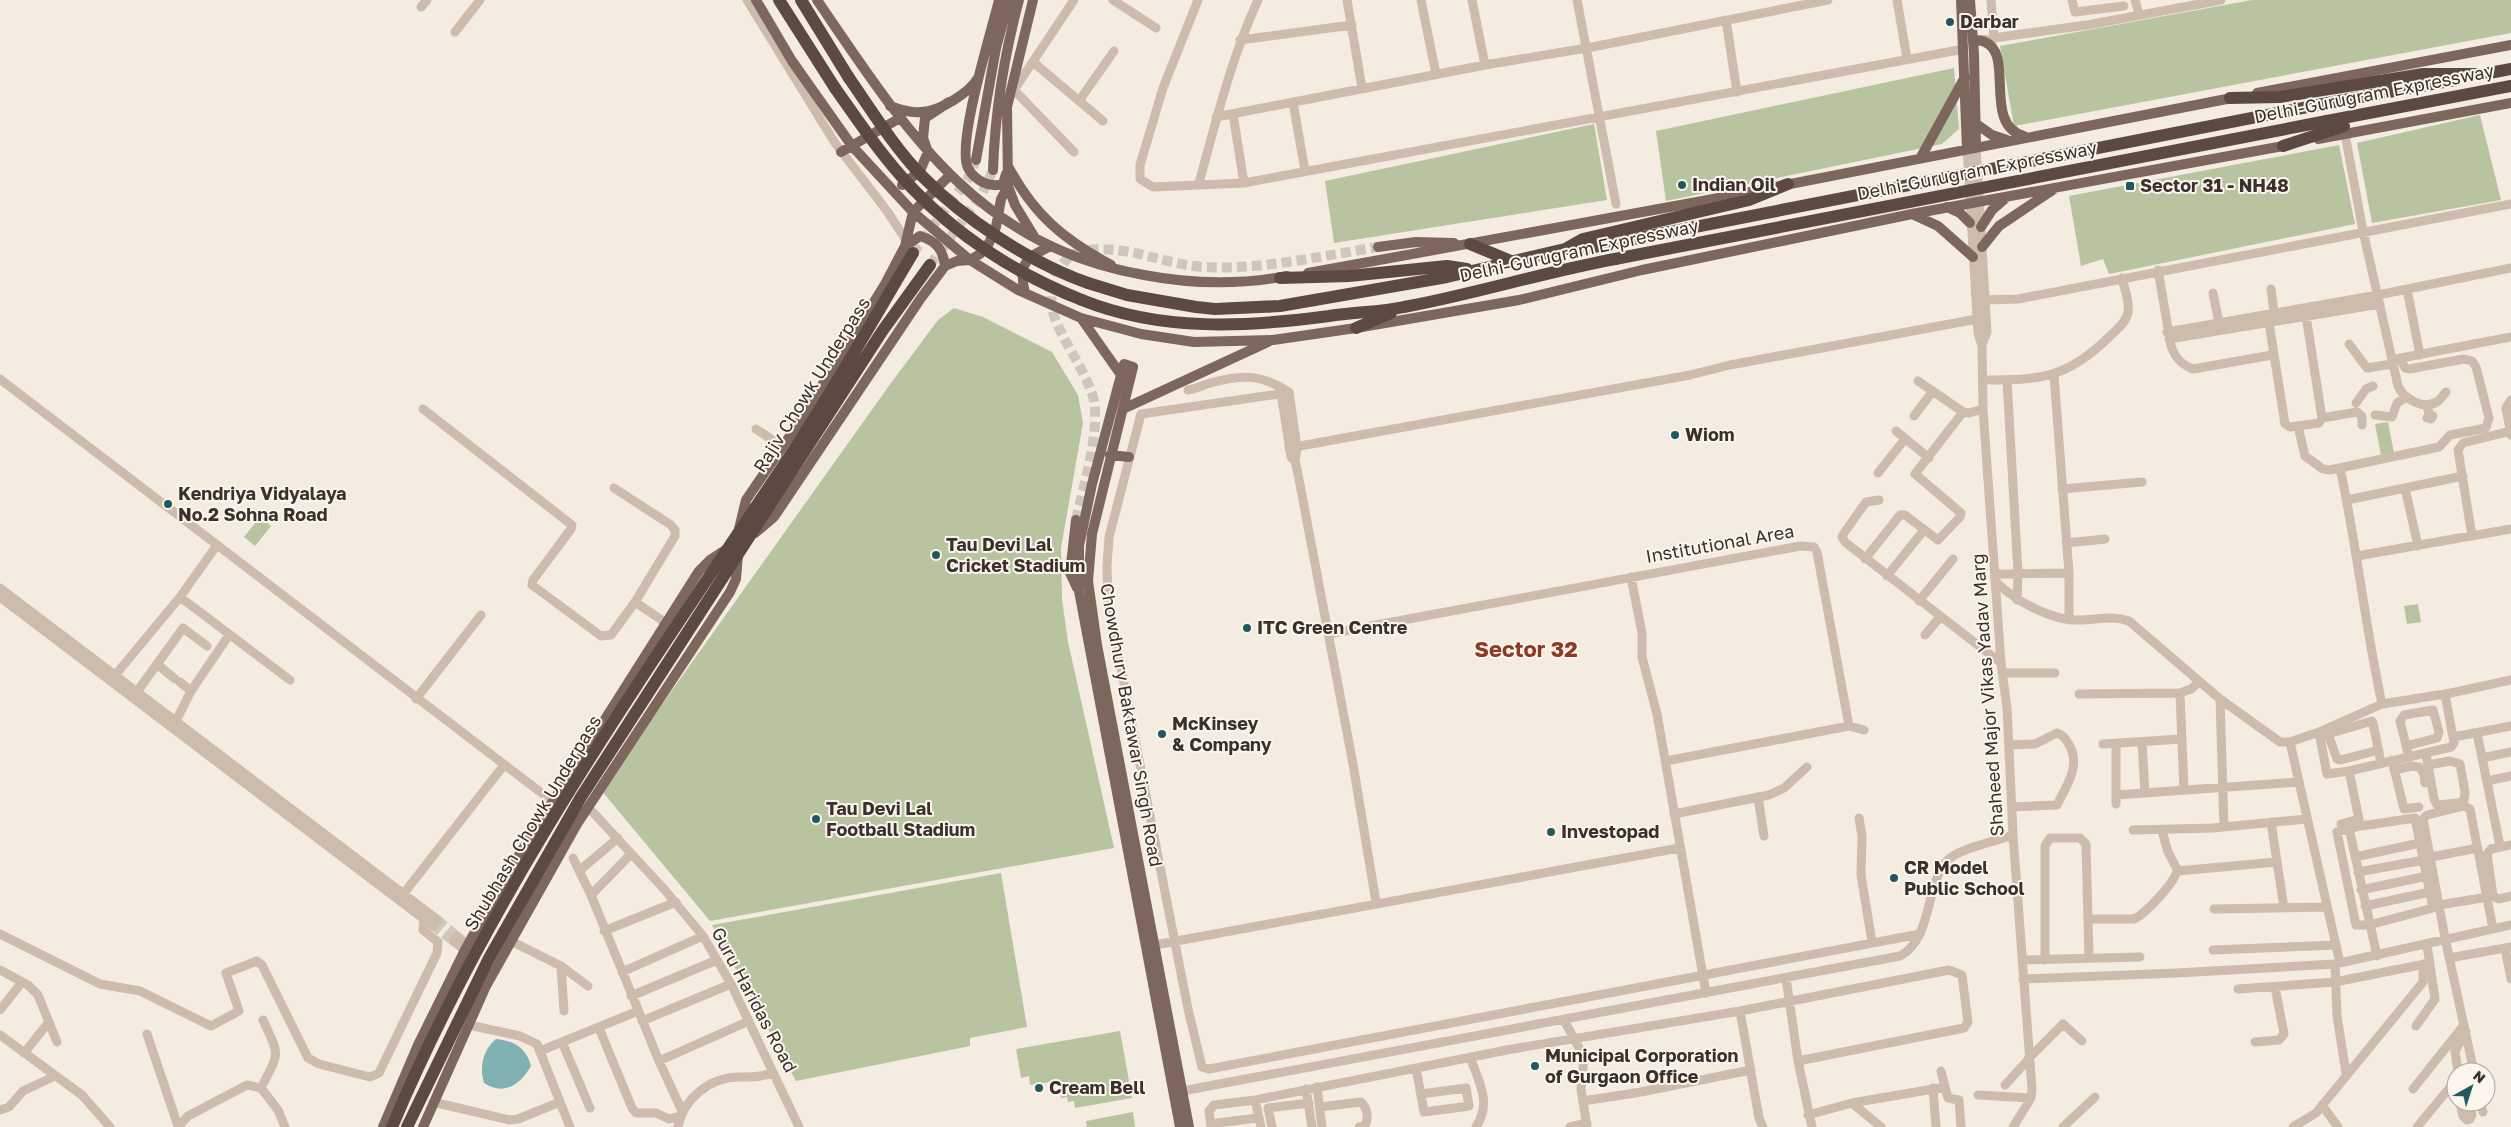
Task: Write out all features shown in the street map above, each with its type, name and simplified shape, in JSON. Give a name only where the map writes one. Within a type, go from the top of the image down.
[{"type":"highway","name":"Delhi-Gurugram Expressway","points":[[779,0],[835,88],[887,159],[940,216],[1012,267],[1056,290],[1136,316],[1192,324],[1234,325],[1274,323],[1403,307],[1527,279],[1549,272],[2511,86]]},
{"type":"highway","name":"Delhi-Gurugram Expressway","points":[[801,0],[849,78],[905,156],[922,176],[988,230],[1024,252],[1088,283],[1134,296],[1196,307],[1235,309],[1280,306],[1447,277],[1471,269],[1565,249],[1584,249],[2511,69]]},
{"type":"highway","points":[[2230,98],[2280,97],[2422,74],[2486,74]]},
{"type":"highway","points":[[2283,146],[2326,130],[2351,124],[2380,110]]},
{"type":"highway","points":[[1565,249],[1583,239],[1749,200],[1788,184]]},
{"type":"highway","points":[[1470,244],[1511,261]]},
{"type":"highway","name":"Rajiv Chowk Underpass","points":[[742,537],[793,452],[908,246]]},
{"type":"highway","name":"Rajiv Chowk Underpass","points":[[742,537],[883,330],[930,265]]},
{"type":"highway","points":[[1280,278],[1349,276],[1447,266],[1471,269]]},
{"type":"highway","points":[[1356,328],[1403,307]]},
{"type":"highway","points":[[733,552],[742,537]]},
{"type":"highway","name":"Shubhash Chowk Underpass","points":[[392,1127],[406,1092],[475,954],[559,806],[733,552]]},
{"type":"highway","name":"Shubhash Chowk Underpass","points":[[407,1127],[488,960],[556,840],[733,552]]},
{"type":"main road","points":[[756,0],[792,61],[852,146],[913,212],[970,260],[1025,293],[1081,318],[1141,334],[1194,342],[1273,340],[1519,300],[1642,270],[1947,207],[2511,103]]},
{"type":"main road","points":[[817,0],[889,106],[928,152],[950,175],[1014,228],[1070,256],[1124,272],[1188,282],[1280,278],[1470,244],[2511,44]]},
{"type":"main road","points":[[999,0],[980,73],[968,131],[968,168],[982,183],[994,187],[1003,184],[1007,167]]},
{"type":"main road","points":[[976,160],[996,48],[1009,0]]},
{"type":"main road","points":[[994,170],[997,112],[1007,44],[1018,0]]},
{"type":"main road","points":[[1033,0],[1005,126],[1008,186],[1014,205],[1035,238]]},
{"type":"main road","name":"Shaheed Major Vikas Yadav Marg","points":[[1961,0],[1965,77],[1971,124]]},
{"type":"main road","name":"Shaheed Major Vikas Yadav Marg","points":[[1970,0],[1974,40],[1972,147]]},
{"type":"main road","points":[[1974,40],[1985,42],[1994,52],[2005,121],[2013,132],[2026,137]]},
{"type":"main road","points":[[891,187],[903,185],[920,171],[928,152],[923,138],[926,118],[974,84],[980,73]]},
{"type":"main road","points":[[1921,156],[1965,77]]},
{"type":"main road","points":[[889,106],[907,112],[923,112],[950,102]]},
{"type":"main road","points":[[841,152],[900,118]]},
{"type":"main road","points":[[1949,151],[1961,140],[1971,124],[1992,135],[2007,140]]},
{"type":"main road","points":[[1007,167],[1039,214],[1051,226],[1092,255],[1124,272]]},
{"type":"main road","points":[[908,246],[913,212],[950,175]]},
{"type":"main road","points":[[742,537],[774,517],[921,298],[945,266],[957,261],[970,260],[980,254],[989,242],[996,227],[1001,199],[1008,186]]},
{"type":"main road","points":[[1982,247],[1999,226],[2057,187]]},
{"type":"main road","points":[[1981,228],[1992,210],[2007,196]]},
{"type":"main road","points":[[1947,207],[1960,213],[1970,223]]},
{"type":"main road","points":[[1912,214],[1938,226],[1973,257]]},
{"type":"main road","points":[[742,537],[746,500],[783,447],[908,246],[920,236],[933,240],[944,253],[945,266]]},
{"type":"main road","points":[[1378,247],[1422,242],[1470,244]]},
{"type":"main road","points":[[1025,293],[1022,278],[1023,265],[1032,254],[1051,246]]},
{"type":"main road","points":[[1081,318],[1121,374]]},
{"type":"main road","points":[[1123,409],[1273,340]]},
{"type":"main road","name":"Chowdhury Baktawar Singh Road","points":[[1180,1127],[1079,591],[1079,546],[1092,484],[1124,364],[1133,367],[1092,534],[1088,581],[1097,645],[1189,1127]]},
{"type":"main road","points":[[1110,455],[1129,457]]},
{"type":"main road","points":[[1076,520],[1070,573],[1079,591]]},
{"type":"main road","points":[[383,1127],[418,1045],[466,948],[507,874],[704,565],[733,552],[736,579],[730,592],[588,807],[486,986],[422,1127]]},
{"type":"street","points":[[455,32],[480,0]]},
{"type":"street","points":[[746,0],[841,152],[888,211],[908,246]]},
{"type":"street","points":[[1074,0],[1011,94],[1074,152]]},
{"type":"street","points":[[1112,0],[1156,28]]},
{"type":"street","points":[[1198,0],[1163,88],[1139,175],[1144,183],[1153,187],[1199,183],[1244,183],[1964,49]]},
{"type":"street","points":[[1199,183],[1216,117],[1240,40],[1258,0]]},
{"type":"street","points":[[1348,0],[1362,88]]},
{"type":"street","points":[[1421,0],[1436,74]]},
{"type":"street","points":[[1482,0],[1472,1],[1485,65]]},
{"type":"street","points":[[1577,0],[1598,118],[1616,204]]},
{"type":"street","points":[[1216,117],[1436,74],[1586,48],[1828,0]]},
{"type":"street","points":[[1897,0],[1907,59]]},
{"type":"street","points":[[1991,0],[1994,39]]},
{"type":"street","points":[[2072,0],[2075,12],[2124,6]]},
{"type":"street","points":[[1974,40],[1994,39],[2137,6],[2221,0]]},
{"type":"street","points":[[1726,20],[1736,92]]},
{"type":"street","points":[[1240,40],[1352,25]]},
{"type":"street","points":[[1079,101],[1114,51]]},
{"type":"street","points":[[1033,62],[1103,121]]},
{"type":"street","points":[[1293,102],[1304,171]]},
{"type":"street","points":[[1233,114],[1244,183]]},
{"type":"street","points":[[2345,134],[2363,231],[2394,361],[2398,386],[2405,398],[2428,409],[2446,392]]},
{"type":"street","name":"Shaheed Major Vikas Yadav Marg","points":[[1972,147],[1975,202],[1981,228],[1987,332],[1982,346]]},
{"type":"street","name":"Shaheed Major Vikas Yadav Marg","points":[[1975,202],[1970,223],[1977,319],[1982,346],[1983,409],[2001,663],[2009,745],[2013,835],[2031,1098]]},
{"type":"street","points":[[1984,300],[2018,299],[2158,270],[2511,204]]},
{"type":"street","points":[[2168,335],[2268,323],[2306,316],[2379,300],[2407,289],[2511,268]]},
{"type":"street","points":[[2158,270],[2168,335],[2175,358],[2184,365],[2193,369],[2272,355]]},
{"type":"street","points":[[1983,380],[2026,380],[2054,375],[2088,355],[2126,319],[2129,310],[2122,278]]},
{"type":"street","points":[[2271,289],[2274,313]]},
{"type":"street","points":[[2407,289],[2420,355]]},
{"type":"street","points":[[2213,293],[2219,323]]},
{"type":"street","points":[[2168,335],[2274,313],[2379,300]]},
{"type":"street","points":[[2268,323],[2284,424],[2290,427],[2319,423],[2322,418],[2306,316]]},
{"type":"street","points":[[1293,448],[1690,375],[1730,365],[1977,319]]},
{"type":"street","points":[[2349,344],[2367,368],[2420,355],[2511,337]]},
{"type":"street","points":[[2298,426],[2307,459],[2326,470],[2439,447],[2450,435],[2481,430],[2489,424],[2476,366],[2472,361],[2464,359],[2409,369],[2394,361]]},
{"type":"street","points":[[2054,375],[2069,573],[2069,620]]},
{"type":"street","points":[[1188,390],[1226,379],[1250,377],[1277,384],[1289,392],[1293,448],[1291,457],[1295,461],[1376,902]]},
{"type":"street","points":[[2007,380],[2018,573],[2017,600]]},
{"type":"street","points":[[1918,381],[1963,412],[1969,413],[1983,409]]},
{"type":"street","points":[[2,383],[552,801]]},
{"type":"street","points":[[1177,383],[1188,390],[1200,405]]},
{"type":"street","points":[[2322,418],[2356,408],[2366,389],[2373,386]]},
{"type":"street","points":[[1914,416],[1933,391]]},
{"type":"street","points":[[1293,448],[1282,399],[1279,394],[1141,414],[1109,538],[1107,567],[1108,602],[1200,1065],[1205,1069],[1920,934]]},
{"type":"street","points":[[2375,415],[2392,417],[2395,406],[2405,398]]},
{"type":"street","points":[[2472,536],[2458,450],[2460,445],[2511,433],[2506,408],[2511,400]]},
{"type":"street","points":[[2356,408],[2362,416],[2362,425]]},
{"type":"street","points":[[423,409],[572,525],[533,580],[532,585],[535,590],[601,636],[606,637],[611,635],[634,602],[675,536],[675,530],[671,525],[614,488]]},
{"type":"street","points":[[1865,559],[1900,515],[1905,515],[1938,540],[1961,515],[1916,476],[1916,472],[1963,412]]},
{"type":"street","points":[[756,429],[783,447]]},
{"type":"street","points":[[1896,431],[1928,458]]},
{"type":"street","points":[[1878,473],[1905,439]]},
{"type":"street","points":[[2340,468],[2347,500],[2370,649],[2382,704]]},
{"type":"street","points":[[2347,500],[2463,476]]},
{"type":"street","points":[[2062,489],[2142,482]]},
{"type":"street","points":[[2405,488],[2418,546]]},
{"type":"street","points":[[1879,500],[1866,502],[1842,538],[1865,559],[2001,663]]},
{"type":"street","points":[[2356,556],[2511,529]]},
{"type":"street","points":[[1887,576],[1924,530]]},
{"type":"street","points":[[2066,543],[2105,539]]},
{"type":"street","points":[[113,677],[180,597],[217,545]]},
{"type":"street","name":"Institutional Area","points":[[1328,634],[1631,576],[1800,546],[1814,547],[1817,552],[1834,636],[1849,726]]},
{"type":"street","points":[[1919,601],[1954,559]]},
{"type":"street","points":[[2069,573],[2018,573],[1996,579],[2017,600],[2069,620],[2120,618],[2129,621],[2220,699],[2274,740],[2280,742],[2290,742],[2319,732],[2382,704],[2445,694],[2511,680]]},
{"type":"street","points":[[1631,576],[1642,633],[1642,657],[1656,709],[1666,761],[1679,848],[1706,993]]},
{"type":"street","points":[[0,588],[135,695],[401,896],[424,919],[435,923],[401,896],[176,721],[135,695]]},
{"type":"street","points":[[0,597],[113,677]]},
{"type":"street","points":[[180,597],[290,680]]},
{"type":"street","points":[[634,602],[666,623]]},
{"type":"street","points":[[416,699],[481,615]]},
{"type":"street","points":[[1925,635],[1940,616]]},
{"type":"street","points":[[135,695],[183,628],[208,646]]},
{"type":"street","points":[[176,721],[190,691],[229,635]]},
{"type":"street","points":[[158,664],[190,691]]},
{"type":"street","points":[[2002,673],[2055,673]]},
{"type":"street","points":[[2079,694],[2180,693],[2191,689],[2199,682]]},
{"type":"street","points":[[2180,693],[2184,790]]},
{"type":"street","points":[[2393,765],[2408,757],[2451,747],[2454,743],[2445,694]]},
{"type":"street","points":[[2220,699],[2224,827]]},
{"type":"street","points":[[2406,746],[2437,738],[2438,732],[2433,710],[2401,717],[2406,746],[2408,757]]},
{"type":"street","points":[[2379,750],[2340,760],[2337,759],[2328,734],[2372,721],[2379,750],[2381,763]]},
{"type":"street","points":[[1666,761],[1849,726],[1864,730]]},
{"type":"street","points":[[2454,737],[2511,726]]},
{"type":"street","points":[[2319,732],[2327,774],[2381,763],[2419,767],[2424,774],[2428,801]]},
{"type":"street","points":[[2009,745],[2035,744],[2057,733],[2062,735],[2073,750],[2074,771],[2058,805],[2012,806]]},
{"type":"street","points":[[2477,733],[2500,846]]},
{"type":"street","points":[[2103,744],[2182,739]]},
{"type":"street","points":[[2142,742],[2145,793]]},
{"type":"street","points":[[2290,742],[2336,945],[2338,964],[2335,982],[2337,1016],[2346,1074]]},
{"type":"street","points":[[2116,743],[2116,799],[2145,793],[2299,782]]},
{"type":"street","points":[[2482,758],[2511,752]]},
{"type":"street","points":[[2426,754],[2428,765],[2437,805],[2459,803],[2464,800],[2465,792],[2460,764],[2450,761],[2428,765]]},
{"type":"street","points":[[401,896],[504,765]]},
{"type":"street","points":[[2393,765],[2404,809],[2419,808]]},
{"type":"street","points":[[1674,814],[1777,792],[1807,767]]},
{"type":"street","points":[[2349,771],[2359,819],[2345,826],[2336,834],[2354,923],[2359,926],[2369,925],[2431,910],[2433,906],[2427,876],[2423,819],[2427,815],[2443,810],[2468,807],[2478,848],[2493,929]]},
{"type":"street","points":[[2487,781],[2511,776]]},
{"type":"street","points":[[1758,797],[1764,836]]},
{"type":"street","name":"Guru Haridas Road","points":[[588,807],[676,902],[703,936],[731,984],[798,1127]]},
{"type":"street","points":[[1860,818],[1862,836],[1861,875],[1872,942]]},
{"type":"street","points":[[2345,826],[2415,818],[2420,843],[2427,858],[2439,906],[2472,1062]]},
{"type":"street","points":[[2133,830],[2162,831],[2307,819]]},
{"type":"street","points":[[2271,822],[2284,908]]},
{"type":"street","points":[[2345,826],[2355,857],[2377,956]]},
{"type":"street","points":[[2162,831],[2177,871]]},
{"type":"street","points":[[1182,1091],[1900,956],[1909,951],[1920,934],[1938,877],[1946,861],[1960,853],[2013,835]]},
{"type":"street","points":[[579,871],[618,838]]},
{"type":"street","points":[[2045,960],[2045,846],[2050,838],[2080,838],[2086,844],[2089,958]]},
{"type":"street","points":[[2355,857],[2420,843]]},
{"type":"street","points":[[2511,845],[2491,849],[2487,854],[2492,893],[2496,898],[2511,896]]},
{"type":"street","points":[[1155,944],[1679,848]]},
{"type":"street","points":[[2358,872],[2478,848]]},
{"type":"street","points":[[591,895],[631,854]]},
{"type":"street","points":[[573,858],[591,895],[604,931],[681,1114]]},
{"type":"street","points":[[2088,919],[2138,917],[2147,910],[2177,871],[2277,862]]},
{"type":"street","points":[[2361,890],[2427,876]]},
{"type":"street","points":[[2365,906],[2430,892]]},
{"type":"street","points":[[2439,906],[2488,897]]},
{"type":"street","points":[[604,931],[676,902]]},
{"type":"street","points":[[2214,909],[2328,908]]},
{"type":"street","points":[[0,934],[100,984],[136,990],[211,1026],[239,1011],[226,973],[257,960],[262,965],[308,1058],[318,1064],[370,1077],[379,1073],[438,953],[438,942],[423,930],[424,919]]},
{"type":"street","points":[[2023,979],[2338,964],[2427,945],[2445,938],[2511,925]]},
{"type":"street","points":[[622,972],[703,936]]},
{"type":"street","points":[[455,939],[466,948]]},
{"type":"street","points":[[511,941],[561,966],[588,986]]},
{"type":"street","points":[[2213,950],[2336,945]]},
{"type":"street","points":[[2293,1127],[2311,1118],[2423,982],[2427,945]]},
{"type":"street","points":[[2449,958],[2508,947],[2511,979]]},
{"type":"street","points":[[2022,960],[2140,957]]},
{"type":"street","points":[[631,996],[717,960]]},
{"type":"street","points":[[2238,989],[2335,982],[2426,964]]},
{"type":"street","points":[[2416,1026],[2435,999],[2426,964]]},
{"type":"street","points":[[561,966],[564,1011]]},
{"type":"street","points":[[0,970],[33,988],[38,995],[56,1042]]},
{"type":"street","points":[[1211,1127],[1210,1107],[1255,1100],[1512,1049],[1740,1011],[1949,970],[1962,975],[1968,1022],[1964,1028],[1798,1062]]},
{"type":"street","points":[[1786,978],[1798,1062],[1812,1127]]},
{"type":"street","points":[[0,1010],[22,982]]},
{"type":"street","points":[[642,1021],[731,984]]},
{"type":"street","points":[[2255,1042],[2279,1040],[2284,1034],[2275,987]]},
{"type":"street","points":[[540,1051],[638,1011]]},
{"type":"street","points":[[1740,1011],[1759,1118],[1763,1127]]},
{"type":"street","points":[[261,1088],[276,1058],[277,1050],[263,1020]]},
{"type":"street","points":[[1564,1020],[1584,1057],[1581,1083],[1587,1125],[1570,1127]]},
{"type":"street","points":[[659,1060],[749,1021]]},
{"type":"street","points":[[24,1053],[49,1022]]},
{"type":"street","points":[[2005,1085],[2063,1024],[2082,1041]]},
{"type":"street","points":[[469,1025],[527,1038],[537,1044],[570,1127]]},
{"type":"street","points":[[599,1028],[632,1108],[636,1113],[656,1113],[669,1119],[681,1114]]},
{"type":"street","points":[[2457,1062],[2455,1051],[2466,1028]]},
{"type":"street","points":[[2413,1089],[2466,1028]]},
{"type":"street","points":[[1508,1030],[1512,1049]]},
{"type":"street","points":[[147,1034],[178,1126],[188,1116],[248,1086],[261,1088],[278,1110],[286,1127]]},
{"type":"street","points":[[0,1035],[82,1095],[110,1127]]},
{"type":"street","points":[[562,1042],[590,1108]]},
{"type":"street","points":[[1470,1057],[1485,1104],[1482,1118],[1476,1127]]},
{"type":"street","points":[[1416,1068],[1424,1112],[1469,1106],[1466,1088],[1421,1094]]},
{"type":"street","points":[[1583,1101],[1642,1092],[1751,1070]]},
{"type":"street","points":[[1941,1071],[1948,1098],[1960,1100],[1961,1127]]},
{"type":"street","points":[[678,1127],[681,1114],[699,1091],[716,1082],[738,1076],[757,1078],[773,1073]]},
{"type":"street","points":[[0,1110],[9,1107],[23,1091],[55,1076]]},
{"type":"street","points":[[1808,1115],[1852,1104],[1945,1086]]},
{"type":"street","points":[[1317,1087],[1322,1127]]},
{"type":"street","points":[[1933,1088],[1936,1127]]},
{"type":"street","points":[[1306,1089],[1312,1127]]},
{"type":"street","points":[[2417,1127],[2446,1094]]},
{"type":"street","points":[[1978,1095],[2031,1098],[2013,1127]]},
{"type":"street","points":[[2063,1127],[2095,1097]]},
{"type":"street","points":[[1218,1127],[1217,1123],[1260,1122],[1255,1100]]},
{"type":"street","points":[[433,1102],[510,1120],[518,1119],[560,1102]]},
{"type":"street","points":[[1320,1107],[1361,1102],[1367,1113],[1368,1120],[1365,1126],[1359,1127]]},
{"type":"street","points":[[1272,1127],[1268,1108],[1309,1103]]},
{"type":"street","points":[[1852,1104],[1881,1127]]},
{"type":"street","points":[[2322,1105],[2338,1127]]},
{"type":"street","points":[[2462,1112],[2467,1120],[2470,1119],[2472,1112]]},
{"type":"green space","points":[[2252,0],[2511,0],[2511,33],[2014,126],[2000,46]]},
{"type":"green space","points":[[1954,68],[1959,129],[1942,144],[1666,201],[1656,131]]},
{"type":"green space","points":[[2480,115],[2501,200],[2372,223],[2357,143]]},
{"type":"green space","points":[[1594,124],[1607,200],[1334,243],[1325,181]]},
{"type":"green space","points":[[2339,145],[2355,224],[2109,274],[2103,259],[2081,266],[2069,196]]},
{"type":"green space","points":[[954,308],[983,317],[1052,352],[1078,395],[1083,423],[1061,548],[1062,599],[1068,642],[1114,848],[710,921],[601,790],[891,383],[938,320]]},
{"type":"green space","points":[[2388,422],[2394,453],[2381,455],[2375,424]]},
{"type":"green space","points":[[260,517],[271,526],[255,546],[244,537]]},
{"type":"green space","points":[[2418,604],[2421,622],[2407,624],[2404,606]]},
{"type":"green space","points":[[1001,873],[1027,1027],[970,1038],[970,1046],[796,1081],[712,925]]},
{"type":"green space","points":[[1120,1031],[1132,1098],[1075,1108],[1074,1101],[1068,1102],[1067,1097],[1061,1098],[1058,1081],[1030,1085],[1029,1076],[1021,1078],[1016,1049]]},
{"type":"green space","points":[[1133,1112],[1135,1127],[1087,1127],[1086,1121]]},
{"type":"water","points":[[496,1039],[519,1046],[526,1054],[531,1066],[517,1083],[505,1088],[491,1087],[484,1083],[483,1059],[488,1048]]},
{"type":"tunnel","points":[[913,253],[967,180],[976,160]]},
{"type":"tunnel","points":[[930,265],[982,194],[993,170]]},
{"type":"tunnel","points":[[1076,520],[1091,454],[1095,419],[1091,391],[1061,333],[1053,313],[1053,287],[1060,268],[1065,261],[1079,252],[1111,249],[1189,265],[1226,267],[1292,262],[1378,247]]},
{"type":"tunnel","points":[[438,920],[457,936]]},
{"type":"tunnel","points":[[433,926],[453,941]]},
{"type":"place","name":"Darbar","points":[[1950,22]]},
{"type":"place","name":"Indian Oil","points":[[1682,185]]},
{"type":"place","name":"Sector 31 - NH48","points":[[2130,186]]},
{"type":"place","name":"Wiom","points":[[1675,435]]},
{"type":"place","name":"Kendriya Vidyalaya No.2 Sohna Road","points":[[168,504]]},
{"type":"place","name":"Tau Devi Lal Cricket Stadium","points":[[936,555]]},
{"type":"place","name":"ITC Green Centre","points":[[1247,628]]},
{"type":"place","name":"McKinsey & Company","points":[[1162,734]]},
{"type":"place","name":"Tau Devi Lal Football Stadium","points":[[816,819]]},
{"type":"place","name":"Investopad","points":[[1551,832]]},
{"type":"place","name":"CR Model Public School","points":[[1894,878]]},
{"type":"place","name":"Municipal Corporation of Gurgaon Office","points":[[1535,1066]]},
{"type":"place","name":"Cream Bell","points":[[1039,1088]]},
{"type":"district","name":"Sector 32","points":[[1526,649]]}]
